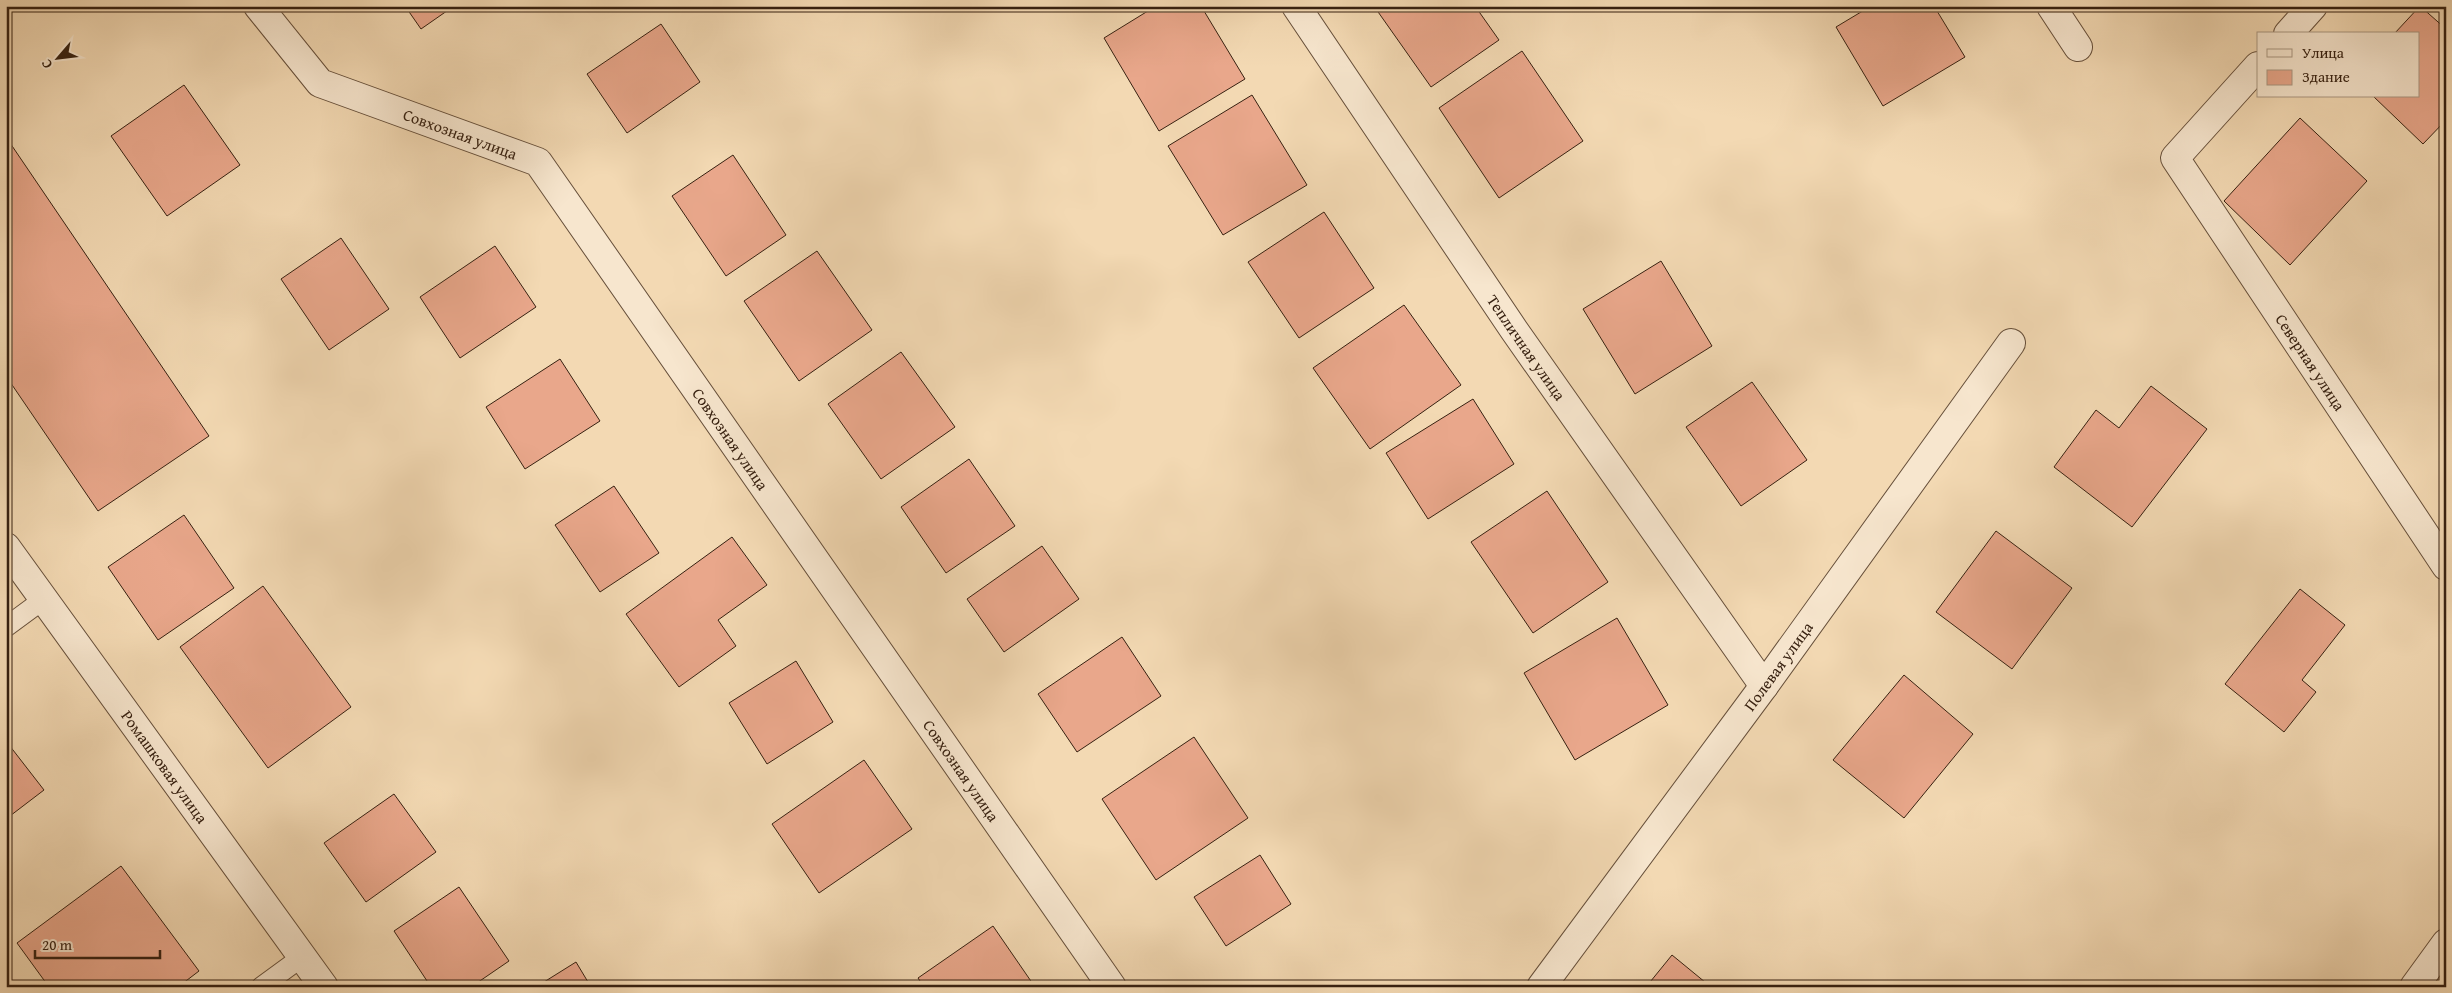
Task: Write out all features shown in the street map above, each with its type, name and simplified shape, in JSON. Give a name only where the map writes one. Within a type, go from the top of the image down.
[{"type":"street","name":"Совхозная улица","points":[[258,6],[320,83],[538,162],[1112,987]]},
{"type":"street","name":"Тепличная улица","points":[[1296,6],[1514,330],[1764,686]]},
{"type":"street","points":[[2050,6],[2078,47]]},
{"type":"street","points":[[2290,32],[2313,6]]},
{"type":"street","name":"Северная улица","points":[[2257,67],[2175,158],[2446,566]]},
{"type":"street","name":"Полевая улица","points":[[1541,987],[1764,686],[2010,343]]},
{"type":"street","name":"Ромашковая улица","points":[[6,547],[324,987]]},
{"type":"street","points":[[2414,987],[2446,943]]},
{"type":"lane","points":[[6,627],[44,599]]},
{"type":"lane","points":[[261,987],[302,957]]},
{"type":"building","points":[[405,6],[454,6],[421,29]]},
{"type":"building","points":[[1156,6],[1201,6],[1245,79],[1159,131],[1104,38]]},
{"type":"building","points":[[1380,6],[1475,6],[1499,40],[1431,87],[1376,9]]},
{"type":"building","points":[[1871,6],[1934,6],[1965,57],[1883,106],[1836,27]]},
{"type":"building","points":[[2420,6],[2446,29],[2446,120],[2423,144],[2375,98],[2420,98],[2420,32],[2396,32]]},
{"type":"building","points":[[661,24],[700,82],[627,133],[587,74]]},
{"type":"building","points":[[1522,51],[1583,141],[1499,198],[1439,108]]},
{"type":"building","points":[[184,85],[240,165],[167,216],[111,136]]},
{"type":"building","points":[[1252,95],[1307,185],[1223,235],[1168,146]]},
{"type":"building","points":[[2300,118],[2367,181],[2290,265],[2224,201]]},
{"type":"building","points":[[6,137],[209,436],[98,511],[6,376]]},
{"type":"building","points":[[733,155],[786,235],[726,276],[672,196]]},
{"type":"building","points":[[1324,212],[1374,288],[1299,338],[1248,262]]},
{"type":"building","points":[[341,238],[389,309],[329,350],[281,279]]},
{"type":"building","points":[[495,246],[536,307],[460,358],[420,297]]},
{"type":"building","points":[[817,251],[872,330],[799,381],[744,301]]},
{"type":"building","points":[[1661,261],[1712,346],[1635,394],[1583,309]]},
{"type":"building","points":[[1404,305],[1461,385],[1370,449],[1313,368]]},
{"type":"building","points":[[901,352],[955,427],[881,479],[828,404]]},
{"type":"building","points":[[560,359],[600,421],[525,469],[486,407]]},
{"type":"building","points":[[1752,382],[1807,460],[1741,506],[1686,427]]},
{"type":"building","points":[[2151,386],[2207,429],[2132,527],[2054,467],[2096,410],[2119,428]]},
{"type":"building","points":[[1473,399],[1514,464],[1428,519],[1386,453]]},
{"type":"building","points":[[969,459],[1015,526],[946,573],[901,507]]},
{"type":"building","points":[[614,486],[659,553],[600,592],[555,525]]},
{"type":"building","points":[[1547,491],[1608,582],[1533,633],[1471,542]]},
{"type":"building","points":[[184,515],[234,588],[158,640],[108,567]]},
{"type":"building","points":[[1996,531],[2072,588],[2012,669],[1936,612]]},
{"type":"building","points":[[732,537],[767,585],[718,620],[736,646],[679,687],[626,614]]},
{"type":"building","points":[[1042,546],[1079,599],[1004,652],[967,599]]},
{"type":"building","points":[[263,586],[351,707],[268,768],[180,647]]},
{"type":"building","points":[[2300,589],[2345,625],[2302,680],[2316,692],[2284,732],[2225,684]]},
{"type":"building","points":[[1617,618],[1668,705],[1575,760],[1524,673]]},
{"type":"building","points":[[1122,637],[1161,696],[1077,752],[1038,694]]},
{"type":"building","points":[[796,661],[833,722],[767,764],[729,703]]},
{"type":"building","points":[[1904,675],[1973,734],[1904,818],[1833,760]]},
{"type":"building","points":[[1194,737],[1248,818],[1156,880],[1102,799]]},
{"type":"building","points":[[6,741],[44,790],[6,819]]},
{"type":"building","points":[[864,760],[912,829],[819,893],[772,824]]},
{"type":"building","points":[[394,794],[436,852],[366,902],[324,843]]},
{"type":"building","points":[[1260,855],[1291,904],[1226,946],[1194,897]]},
{"type":"building","points":[[121,866],[199,971],[178,987],[49,987],[17,943]]},
{"type":"building","points":[[459,887],[509,961],[471,987],[431,987],[394,931]]},
{"type":"building","points":[[993,926],[1035,987],[924,987],[918,978]]},
{"type":"building","points":[[1672,955],[1711,987],[1646,987]]},
{"type":"building","points":[[576,962],[591,987],[536,987]]}]
